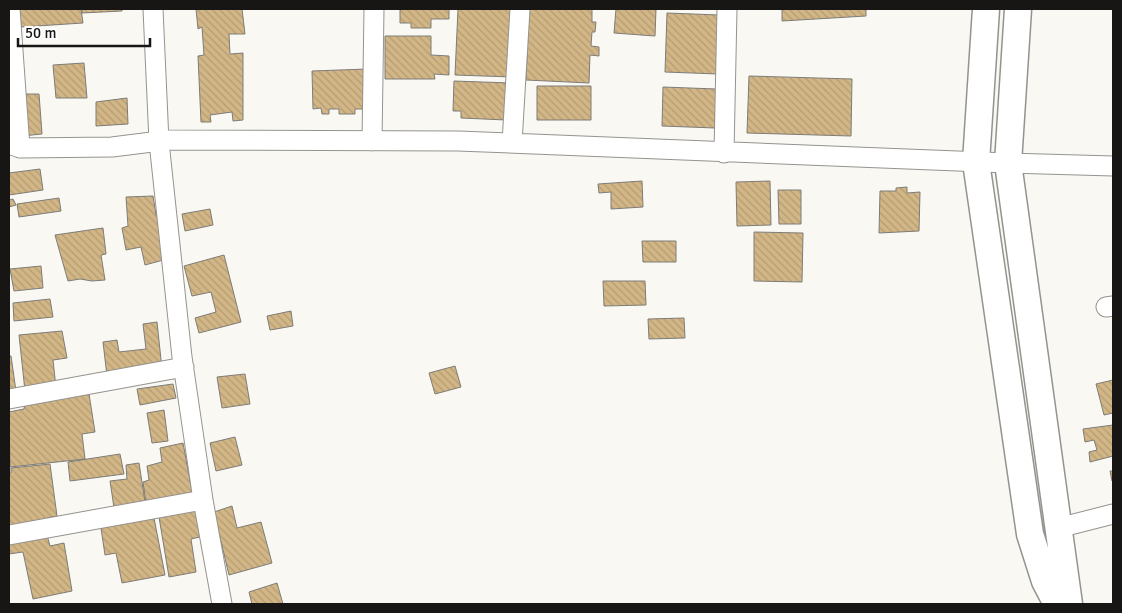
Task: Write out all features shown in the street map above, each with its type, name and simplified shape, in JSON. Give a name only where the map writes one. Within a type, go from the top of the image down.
[{"type":"main road","points":[[986,9],[976,162],[1030,534],[1045,581],[1057,604]]},
{"type":"main road","points":[[1018,9],[1008,163],[1069,604]]},
{"type":"street","points":[[10,9],[14,146],[112,147],[159,142],[458,141],[1113,166]]},
{"type":"street","points":[[153,9],[159,142],[184,367],[203,500],[222,604]]},
{"type":"street","points":[[372,141],[374,9]]},
{"type":"street","points":[[512,143],[520,9]]},
{"type":"street","points":[[724,152],[727,9]]},
{"type":"street","points":[[9,399],[184,367]]},
{"type":"street","points":[[9,535],[203,500]]},
{"type":"street","points":[[1058,528],[1113,514]]},
{"type":"building","points":[[19,9],[81,9],[83,23],[21,27]]},
{"type":"building","points":[[82,9],[122,9],[122,11],[82,13]]},
{"type":"building","points":[[196,9],[242,9],[245,34],[229,34],[230,54],[243,53],[243,120],[233,121],[232,112],[210,115],[211,122],[201,122],[198,56],[204,55],[202,27],[198,29]]},
{"type":"building","points":[[400,9],[449,9],[449,19],[431,19],[431,28],[411,28],[411,23],[400,23]]},
{"type":"building","points":[[458,9],[515,9],[512,77],[455,75]]},
{"type":"building","points":[[529,9],[592,9],[592,22],[596,22],[595,32],[592,32],[591,46],[599,47],[599,56],[590,55],[589,83],[526,80]]},
{"type":"building","points":[[616,9],[656,9],[655,36],[614,33]]},
{"type":"building","points":[[782,9],[866,9],[866,16],[782,21]]},
{"type":"building","points":[[667,13],[719,15],[718,74],[665,72]]},
{"type":"building","points":[[385,36],[431,36],[431,55],[449,56],[449,75],[434,74],[435,79],[385,79]]},
{"type":"building","points":[[84,63],[87,98],[56,98],[53,65]]},
{"type":"building","points":[[367,69],[368,109],[355,109],[355,114],[339,114],[339,109],[329,109],[329,114],[322,114],[321,108],[313,109],[312,71]]},
{"type":"building","points":[[749,76],[852,79],[851,136],[747,133]]},
{"type":"building","points":[[454,81],[511,83],[506,120],[461,118],[461,111],[453,111]]},
{"type":"building","points":[[537,86],[591,86],[591,120],[537,120]]},
{"type":"building","points":[[663,87],[716,89],[715,128],[662,126]]},
{"type":"building","points":[[19,94],[39,94],[42,134],[22,136]]},
{"type":"building","points":[[127,98],[128,124],[96,126],[96,102]]},
{"type":"building","points":[[40,169],[43,190],[9,195],[9,173]]},
{"type":"building","points":[[642,181],[643,207],[611,209],[611,192],[599,193],[598,184]]},
{"type":"building","points":[[770,181],[771,225],[737,226],[736,182]]},
{"type":"building","points":[[907,187],[907,193],[920,192],[919,231],[879,233],[880,191],[896,191],[896,188]]},
{"type":"building","points":[[778,190],[801,190],[801,224],[779,224]]},
{"type":"building","points":[[153,196],[156,215],[162,214],[167,259],[145,265],[141,247],[126,250],[122,228],[128,226],[126,197]]},
{"type":"building","points":[[59,198],[61,211],[19,217],[17,204]]},
{"type":"building","points":[[13,199],[16,205],[9,207],[9,200]]},
{"type":"building","points":[[210,209],[213,225],[185,231],[182,214]]},
{"type":"building","points":[[103,228],[106,254],[101,255],[105,280],[92,281],[80,279],[68,281],[55,235]]},
{"type":"building","points":[[754,232],[803,233],[802,282],[754,281]]},
{"type":"building","points":[[642,241],[676,241],[676,262],[643,262]]},
{"type":"building","points":[[224,255],[241,322],[199,333],[195,318],[216,312],[211,292],[192,296],[184,266]]},
{"type":"building","points":[[41,266],[43,288],[14,291],[10,269]]},
{"type":"building","points":[[603,281],[645,281],[646,305],[604,306]]},
{"type":"building","points":[[50,299],[53,317],[14,321],[13,303]]},
{"type":"building","points":[[291,311],[293,326],[270,330],[267,316]]},
{"type":"building","points":[[684,318],[685,338],[649,339],[648,319]]},
{"type":"building","points":[[157,322],[162,369],[107,376],[103,342],[117,340],[119,352],[146,349],[143,324]]},
{"type":"building","points":[[62,331],[67,358],[53,360],[56,388],[25,391],[19,335]]},
{"type":"building","points":[[9,356],[11,356],[16,391],[9,392]]},
{"type":"building","points":[[455,366],[461,387],[435,394],[429,373]]},
{"type":"building","points":[[245,374],[250,404],[222,408],[217,377]]},
{"type":"building","points":[[1113,380],[1113,413],[1104,415],[1096,384]]},
{"type":"building","points":[[173,384],[176,398],[140,405],[137,389]]},
{"type":"building","points":[[89,394],[95,432],[82,434],[85,459],[10,467],[9,412],[24,409],[25,403]]},
{"type":"building","points":[[164,410],[168,441],[152,443],[147,413]]},
{"type":"building","points":[[1113,425],[1113,456],[1090,462],[1089,452],[1097,450],[1094,440],[1085,442],[1083,429]]},
{"type":"building","points":[[235,437],[242,465],[216,471],[210,443]]},
{"type":"building","points":[[183,443],[193,497],[146,503],[143,482],[149,480],[147,466],[162,462],[160,448]]},
{"type":"building","points":[[120,454],[124,474],[70,481],[68,462]]},
{"type":"building","points":[[139,463],[146,508],[115,514],[110,481],[127,479],[126,465]]},
{"type":"building","points":[[50,464],[57,516],[47,518],[47,524],[9,530],[9,474],[11,473],[11,468]]},
{"type":"building","points":[[1110,471],[1113,471],[1113,481],[1112,481]]},
{"type":"building","points":[[232,506],[237,528],[261,522],[272,563],[229,575],[214,512]]},
{"type":"building","points":[[199,510],[204,536],[191,539],[196,572],[169,577],[159,517]]},
{"type":"building","points":[[154,518],[165,575],[122,583],[116,553],[105,555],[101,528]]},
{"type":"building","points":[[47,535],[50,546],[64,543],[72,591],[33,599],[23,552],[9,554],[9,544]]},
{"type":"building","points":[[277,583],[283,604],[252,604],[249,592]]}]
